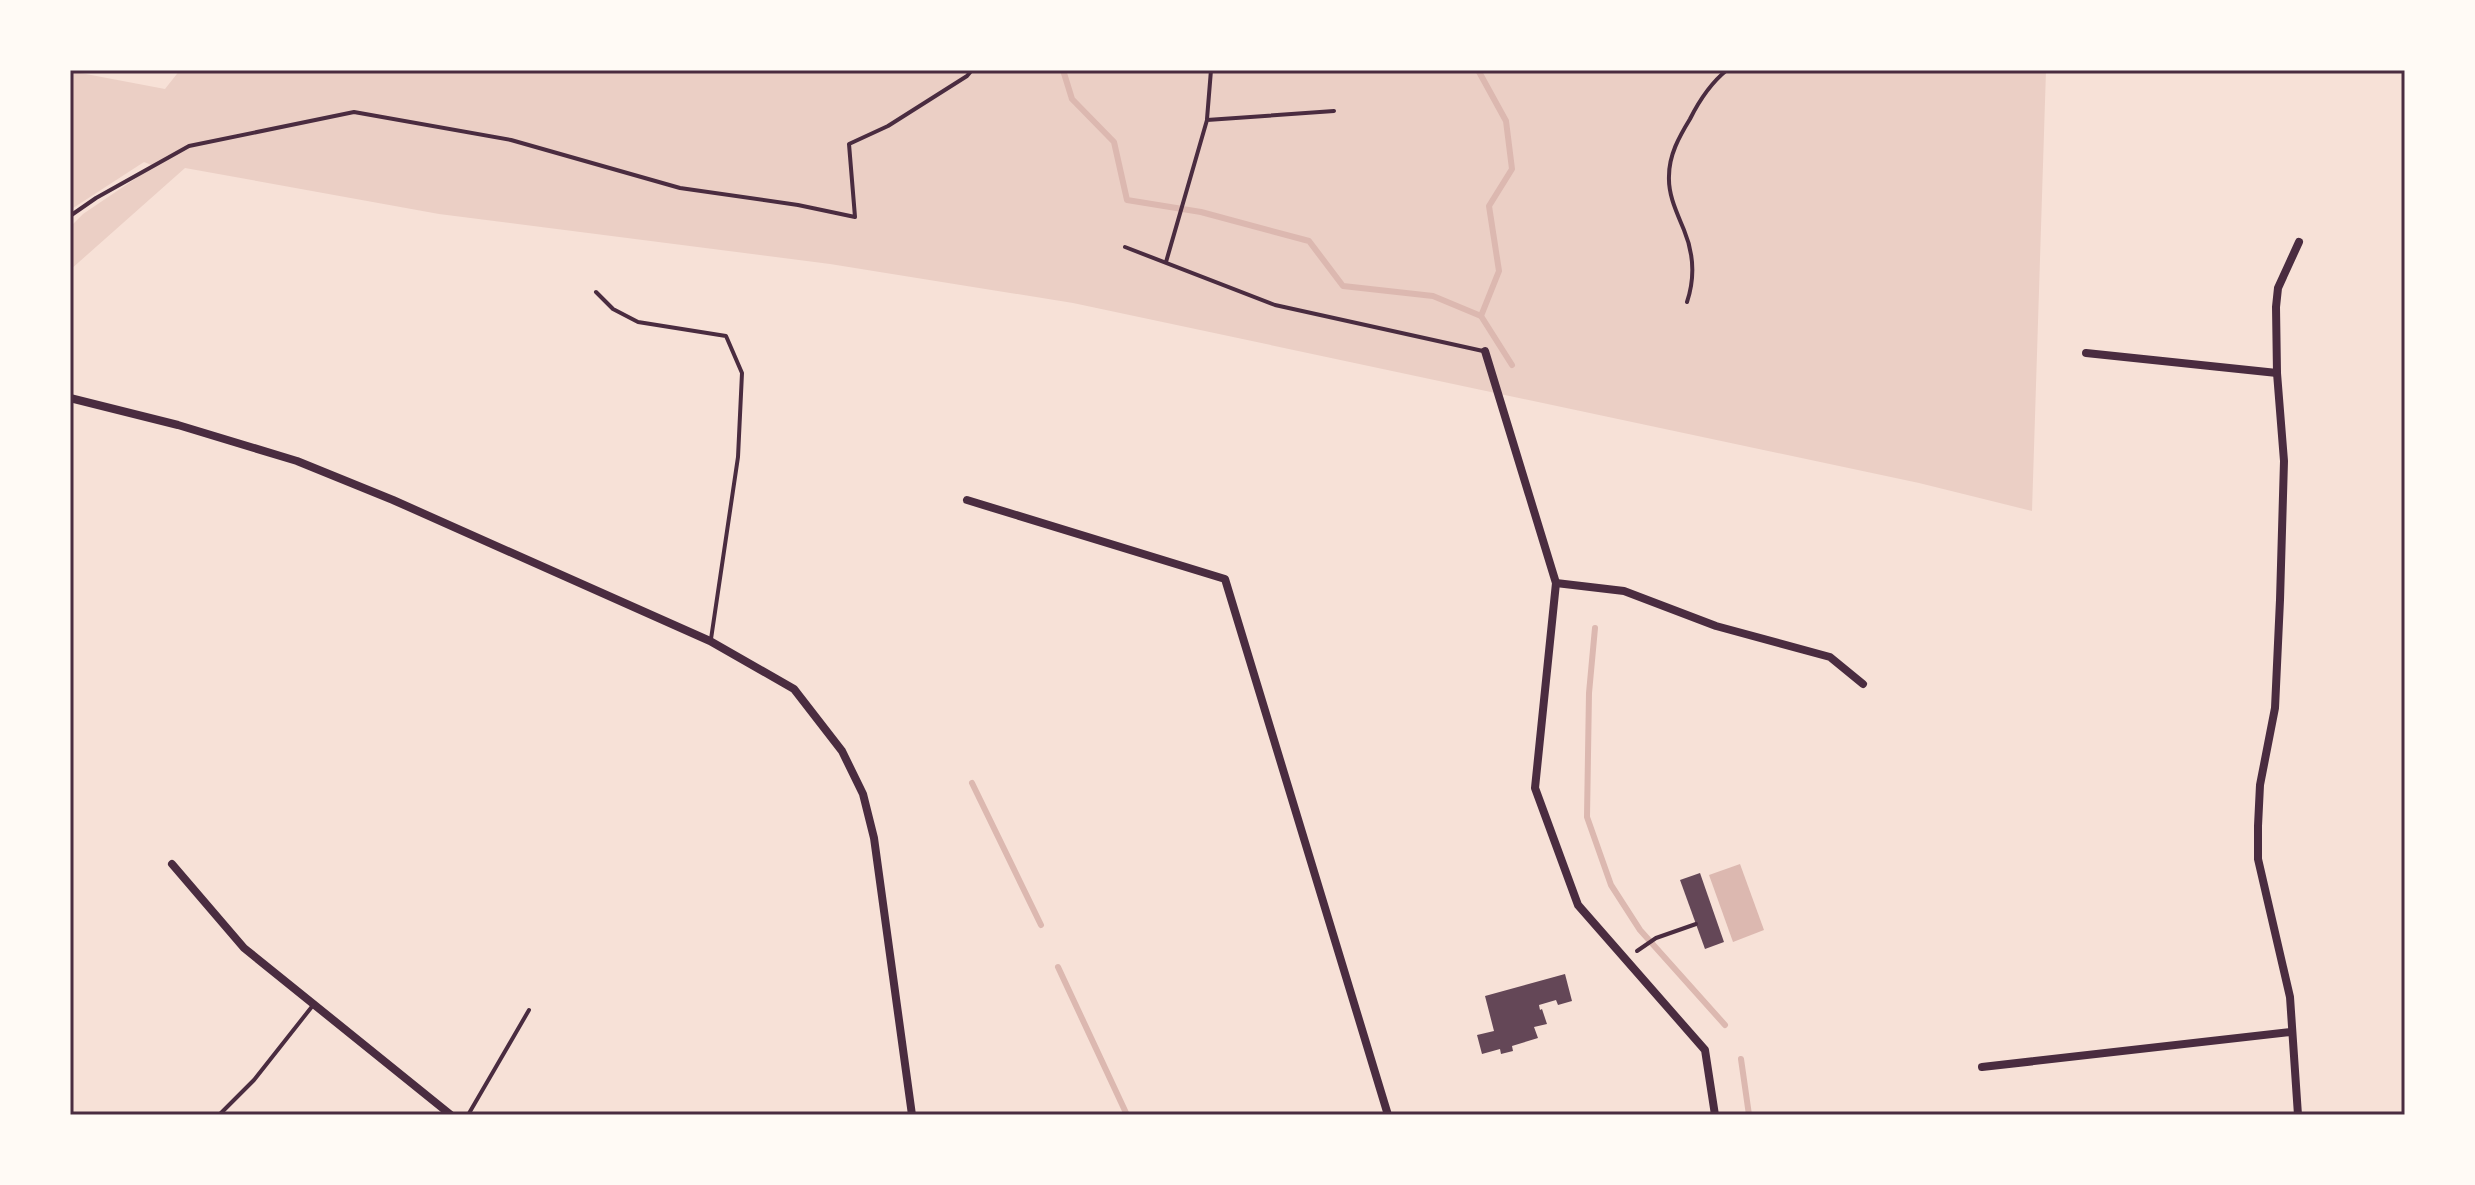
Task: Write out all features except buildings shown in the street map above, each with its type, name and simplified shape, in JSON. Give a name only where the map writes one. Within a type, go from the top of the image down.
[{"type":"street","points":[[2298,1115],[2290,997],[2258,859],[2260,785],[2275,708],[2280,600],[2284,461],[2277,373],[2278,288],[2299,242]]},
{"type":"street","points":[[1485,351],[1556,583],[1535,788],[1578,905],[1705,1050],[1715,1115]]},
{"type":"street","points":[[2086,353],[2277,373]]},
{"type":"street","points":[[70,398],[178,425],[297,461],[393,500],[710,641],[794,689],[842,751],[863,794],[874,838],[912,1115]]},
{"type":"street","points":[[967,500],[1225,579],[1388,1115]]},
{"type":"street","points":[[1556,583],[1624,591],[1716,626],[1830,657],[1863,684]]},
{"type":"street","points":[[172,864],[244,948],[451,1115]]},
{"type":"street","points":[[1982,1067],[2291,1032]]},
{"type":"lane","points":[[1166,262],[1207,120],[1211,70]]},
{"type":"lane","points":[[1207,120],[1334,111]]},
{"type":"lane","points":[[1125,247],[1275,305],[1485,351]]},
{"type":"lane","points":[[596,292],[613,309],[638,322],[726,336],[742,373],[738,457],[710,641]]},
{"type":"lane","points":[[219,1115],[254,1080],[314,1004]]},
{"type":"lane","points":[[468,1115],[529,1010]]},
{"type":"path","points":[[70,216],[107,191],[189,146],[354,112],[511,140],[680,188],[798,205],[855,217],[849,144],[888,126],[972,70]]},
{"type":"path","points":[[1687,302],[1694,281],[1686,235],[1672,202],[1669,177],[1673,148],[1691,115],[1717,78],[1727,70]]},
{"type":"path","points":[[1643,947],[1656,938],[1696,924]]},
{"type":"shaded area","points":[[180,70],[2046,70],[2032,511],[1919,483],[1073,303],[830,264],[439,214],[185,168],[70,270],[70,227],[83,214],[154,166],[144,162],[70,210],[70,71],[165,89]]},
{"type":"shaded area","points":[[1740,864],[1764,930],[1733,942],[1709,875]]},
{"type":"waterway","points":[[1063,70],[1072,99],[1114,142],[1127,200],[1201,212],[1309,241],[1343,286],[1433,296],[1481,316]]},
{"type":"waterway","points":[[1478,70],[1506,121],[1512,169],[1489,206],[1499,271],[1481,316],[1512,365]]},
{"type":"waterway","points":[[1595,628],[1589,693],[1587,817],[1611,885],[1640,930],[1725,1025]]},
{"type":"waterway","points":[[972,783],[1041,925]]},
{"type":"waterway","points":[[1058,967],[1127,1115]]},
{"type":"waterway","points":[[1741,1059],[1749,1115]]}]
